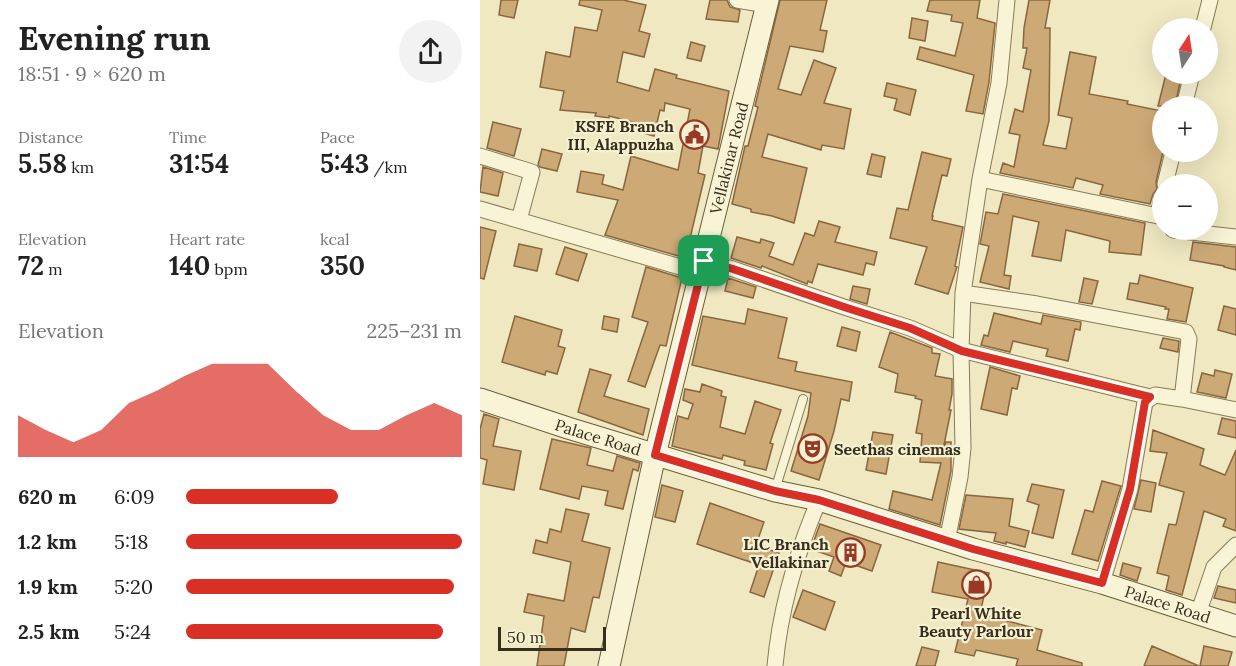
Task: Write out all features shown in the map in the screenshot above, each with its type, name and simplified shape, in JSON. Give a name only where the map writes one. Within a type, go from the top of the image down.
[{"type":"main road","name":"Vellakinar Road","points":[[609,666],[655,455],[767,2]]},
{"type":"main road","name":"Palace Road","points":[[480,401],[775,491],[819,500],[946,541],[1102,583],[1236,626]]},
{"type":"street","points":[[736,0],[767,2]]},
{"type":"street","points":[[946,541],[960,477],[963,448],[963,293],[980,179],[999,83],[1007,0]]},
{"type":"street","points":[[1206,18],[1210,0]]},
{"type":"street","points":[[480,156],[532,172],[519,220]]},
{"type":"street","points":[[980,179],[1152,220]]},
{"type":"street","points":[[480,209],[702,267],[733,269],[910,328],[962,351],[1150,397],[1182,399],[1236,410]]},
{"type":"street","points":[[1218,235],[1236,237]]},
{"type":"street","points":[[963,293],[1037,304],[1186,332],[1189,339],[1182,399]]},
{"type":"street","points":[[1102,583],[1130,489],[1145,402],[1150,397]]},
{"type":"street","points":[[775,666],[777,644],[802,540],[819,500]]},
{"type":"street","points":[[1198,614],[1215,567],[1236,545]]},
{"type":"lane","points":[[775,491],[803,399]]},
{"type":"building","points":[[501,0],[518,0],[514,18],[499,15]]},
{"type":"building","points":[[580,0],[623,0],[646,5],[639,31],[650,34],[644,57],[623,52],[617,82],[649,91],[655,69],[677,75],[676,78],[729,91],[718,149],[703,146],[698,173],[705,175],[687,251],[690,252],[689,259],[605,235],[618,200],[577,192],[581,171],[604,175],[602,184],[623,190],[631,156],[678,170],[690,109],[665,103],[664,111],[660,110],[654,136],[643,133],[645,125],[609,116],[609,118],[595,116],[596,113],[560,110],[564,91],[540,87],[546,52],[570,57],[575,27],[597,31],[602,10],[579,5]]},
{"type":"building","points":[[710,0],[727,0],[730,7],[740,10],[738,22],[706,19]]},
{"type":"building","points":[[780,0],[827,0],[820,30],[827,31],[823,52],[790,46],[778,89],[801,95],[814,60],[836,68],[824,103],[851,109],[844,149],[822,145],[821,150],[768,134],[762,157],[807,168],[794,223],[751,212],[751,209],[732,204],[745,146],[748,146],[758,107],[755,106]]},
{"type":"building","points":[[930,0],[980,0],[977,18],[995,23],[983,114],[966,111],[974,75],[917,59],[920,47],[955,56],[963,23],[951,21],[952,15],[927,11]]},
{"type":"building","points":[[1029,0],[1050,0],[1045,28],[1050,28],[1049,121],[1043,145],[1066,149],[1072,118],[1058,115],[1070,52],[1096,57],[1089,94],[1128,101],[1127,104],[1152,109],[1152,162],[1161,162],[1158,174],[1152,174],[1150,204],[1100,194],[1103,185],[1076,178],[1073,188],[1000,173],[1003,163],[1014,167],[1020,135],[1009,133],[1015,109],[1023,112],[1031,70],[1023,68],[1027,48],[1023,48]]},
{"type":"building","points":[[912,18],[928,21],[925,41],[909,38]]},
{"type":"building","points":[[691,42],[705,46],[701,61],[687,58]]},
{"type":"building","points":[[887,83],[916,90],[910,115],[894,110],[897,99],[884,96]]},
{"type":"building","points":[[1164,84],[1180,84],[1177,96],[1160,96]]},
{"type":"building","points":[[493,122],[521,129],[514,156],[487,148]]},
{"type":"building","points":[[542,149],[562,154],[557,171],[538,165]]},
{"type":"building","points":[[922,152],[951,159],[947,176],[942,175],[932,216],[932,220],[963,227],[955,266],[957,267],[948,294],[915,284],[927,247],[890,238],[897,208],[908,210]]},
{"type":"building","points":[[872,154],[885,157],[881,177],[867,174]]},
{"type":"building","points":[[483,167],[503,173],[498,196],[480,192]]},
{"type":"building","points":[[1003,194],[1145,223],[1141,255],[1109,252],[1110,241],[1066,230],[1061,261],[1032,256],[1039,222],[1013,216],[1004,275],[1011,276],[1009,289],[980,282],[989,246],[980,244],[986,212],[998,214]]},
{"type":"building","points":[[819,221],[840,227],[835,242],[877,252],[874,265],[866,263],[863,275],[818,264],[812,283],[808,281],[807,284],[762,266],[761,268],[731,258],[737,237],[760,243],[761,239],[774,243],[769,256],[793,265],[805,233],[814,236]]},
{"type":"building","points":[[480,227],[496,231],[484,279],[480,278]]},
{"type":"building","points":[[1193,242],[1236,247],[1236,270],[1190,260]]},
{"type":"building","points":[[519,244],[542,249],[537,271],[514,266]]},
{"type":"building","points":[[565,247],[587,254],[578,281],[556,274]]},
{"type":"building","points":[[646,267],[682,278],[666,346],[660,345],[645,387],[628,381],[648,322],[632,317]]},
{"type":"building","points":[[1140,275],[1193,288],[1186,322],[1167,319],[1169,309],[1165,309],[1166,307],[1127,299],[1130,283],[1138,284]]},
{"type":"building","points":[[728,278],[756,287],[753,298],[725,291]]},
{"type":"building","points":[[1084,278],[1098,281],[1092,304],[1079,302]]},
{"type":"building","points":[[853,286],[870,289],[867,304],[850,299]]},
{"type":"building","points":[[1224,306],[1236,309],[1236,335],[1218,330]]},
{"type":"building","points":[[748,309],[787,318],[778,358],[797,362],[795,371],[852,382],[849,401],[841,399],[819,480],[791,471],[808,416],[811,393],[692,365],[703,316],[745,324]]},
{"type":"building","points":[[994,313],[1041,324],[1043,315],[1081,322],[1080,330],[1075,329],[1068,361],[1046,356],[1048,349],[1013,341],[1010,352],[981,345],[984,335],[988,336]]},
{"type":"building","points":[[515,316],[562,330],[558,346],[565,348],[557,374],[546,371],[545,375],[502,362]]},
{"type":"building","points":[[604,316],[619,319],[617,332],[602,329]]},
{"type":"building","points":[[842,327],[860,332],[856,351],[837,346]]},
{"type":"building","points":[[890,332],[932,348],[932,353],[940,354],[935,376],[952,379],[949,410],[951,410],[943,450],[946,442],[951,442],[951,471],[940,525],[889,509],[893,491],[932,500],[941,463],[920,462],[922,434],[916,433],[922,400],[915,398],[916,396],[895,392],[898,374],[879,367]]},
{"type":"building","points":[[1163,338],[1179,341],[1178,352],[1160,348]]},
{"type":"building","points":[[990,367],[1020,376],[1017,389],[1012,388],[1007,415],[981,409]]},
{"type":"building","points":[[590,369],[611,375],[604,396],[649,409],[643,435],[578,412]]},
{"type":"building","points":[[1215,370],[1232,374],[1226,398],[1197,392],[1202,373],[1214,376]]},
{"type":"building","points":[[702,384],[722,391],[721,396],[726,397],[720,427],[745,434],[755,401],[781,410],[770,443],[773,444],[766,470],[744,465],[745,461],[723,455],[722,459],[672,446],[678,416],[688,419],[693,404],[683,400],[685,389],[700,392]]},
{"type":"building","points":[[484,414],[499,419],[493,446],[521,451],[514,490],[483,484],[487,460],[480,458],[480,429]]},
{"type":"building","points":[[1222,418],[1236,421],[1236,438],[1218,434]]},
{"type":"building","points":[[1153,430],[1204,449],[1200,465],[1225,475],[1236,450],[1236,531],[1223,526],[1226,519],[1204,511],[1182,595],[1166,590],[1169,576],[1157,573],[1169,524],[1176,525],[1184,492],[1159,485],[1167,453],[1150,451]]},
{"type":"building","points":[[873,432],[893,435],[886,474],[866,470]]},
{"type":"building","points":[[552,439],[591,448],[587,465],[613,471],[617,456],[640,463],[638,471],[633,469],[623,509],[605,505],[608,491],[582,486],[579,499],[540,489]]},
{"type":"building","points":[[1141,480],[1156,483],[1151,512],[1134,509]]},
{"type":"building","points":[[1102,481],[1121,486],[1098,561],[1072,554],[1085,510],[1093,512]]},
{"type":"building","points":[[1032,484],[1064,490],[1053,538],[1032,533],[1039,505],[1027,501]]},
{"type":"building","points":[[662,485],[683,491],[675,522],[655,517]]},
{"type":"building","points":[[966,495],[1013,499],[1009,526],[1029,531],[1025,547],[994,541],[996,533],[959,529]]},
{"type":"building","points":[[710,503],[764,522],[756,545],[779,553],[764,597],[750,592],[759,565],[697,544]]},
{"type":"building","points":[[566,509],[589,514],[582,541],[610,548],[599,598],[593,597],[585,632],[571,628],[564,666],[537,666],[544,616],[524,612],[528,594],[564,601],[571,562],[533,553],[536,540],[547,543],[550,529],[561,532]]},
{"type":"building","name":"LIC Branch Vellakinar","points":[[820,524],[881,545],[872,571],[846,562],[841,576],[829,571],[834,557],[811,549]]},
{"type":"building","points":[[938,562],[989,573],[980,614],[1042,630],[1037,650],[1082,663],[1082,666],[1016,666],[1018,659],[976,650],[974,656],[955,652],[968,599],[932,592]]},
{"type":"building","points":[[1123,563],[1141,568],[1137,581],[1120,575]]},
{"type":"building","points":[[1218,586],[1236,590],[1236,603],[1214,598]]},
{"type":"building","points":[[803,590],[835,602],[825,630],[793,617]]},
{"type":"building","points":[[1152,646],[1199,666],[1144,666]]},
{"type":"building","points":[[1204,646],[1232,652],[1228,666],[1200,666]]},
{"type":"building","points":[[922,647],[939,651],[935,666],[916,666]]},
{"type":"place","name":"KSFE Branch III, Alappuzha","points":[[695,135]]},
{"type":"place","name":"Seethas cinemas","points":[[813,449]]},
{"type":"place","name":"LIC Branch Vellakinar","points":[[850,553]]},
{"type":"place","name":"Pearl White Beauty Parlour","points":[[976,585]]},
{"type":"route","points":[[704,261],[910,328],[962,351],[1150,397],[1145,402],[1130,489],[1102,583],[973,549],[819,500],[775,491],[655,455],[704,261]]}]
